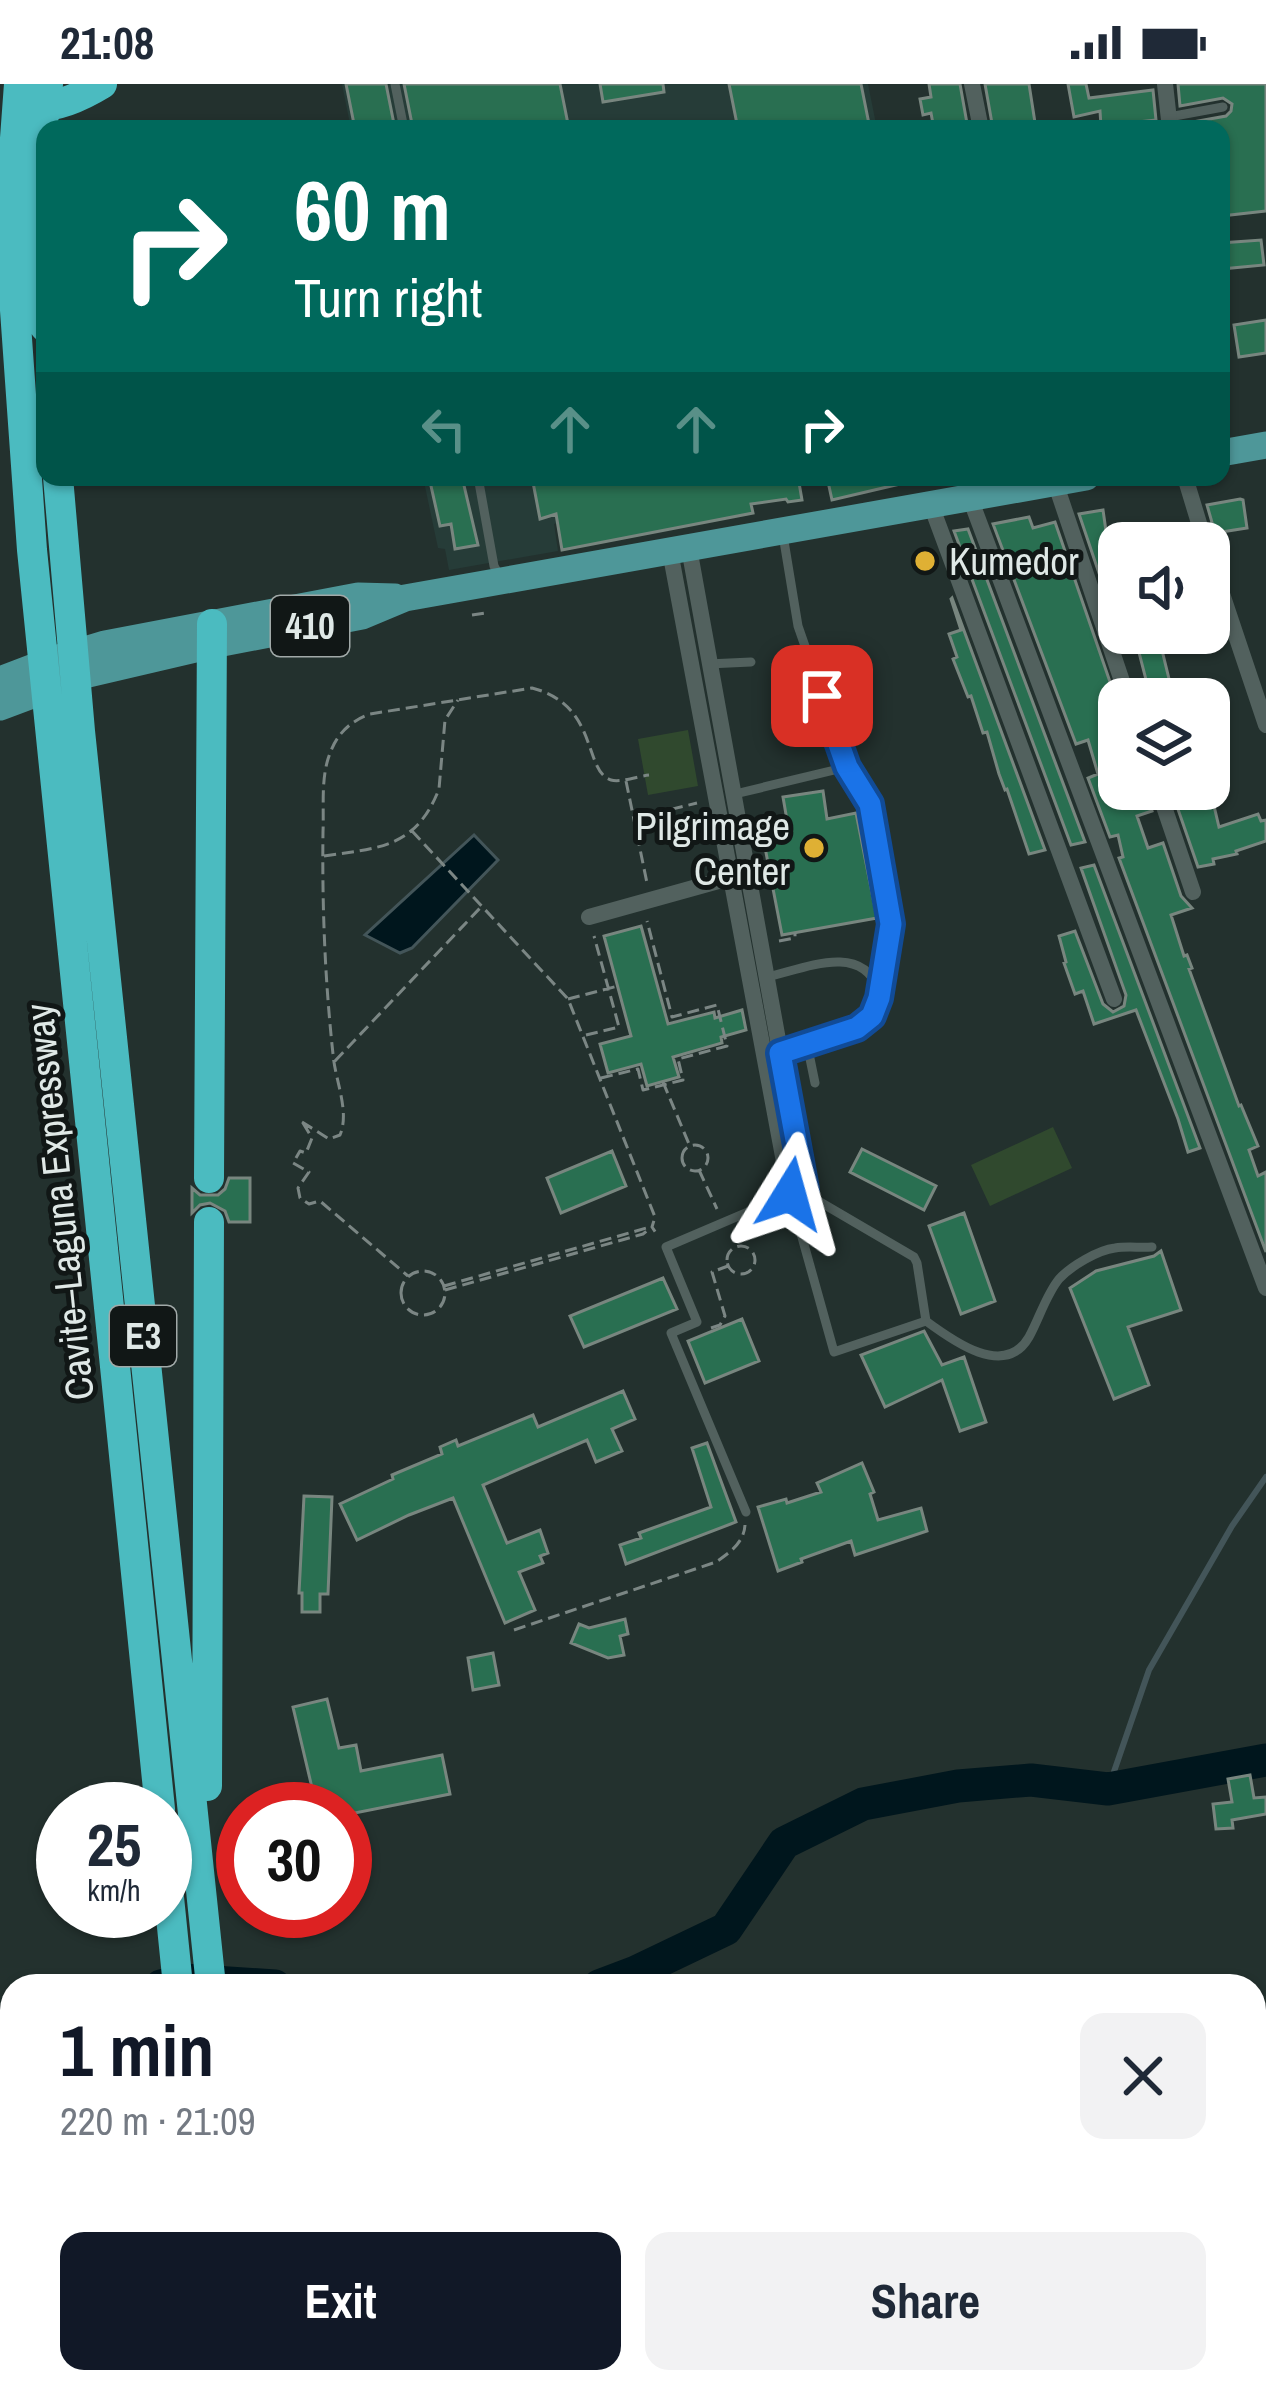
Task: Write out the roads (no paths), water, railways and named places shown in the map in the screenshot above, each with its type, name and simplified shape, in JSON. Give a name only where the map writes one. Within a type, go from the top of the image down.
[{"type":"highway","name":"Cavite–Laguna Expressway","points":[[19,84],[10,206],[32,550],[157,1782]]},
{"type":"highway","points":[[44,120],[48,84]]},
{"type":"highway","points":[[0,106],[56,105],[102,84]]},
{"type":"highway","points":[[0,349],[32,550]]},
{"type":"highway","name":"Cavite–Laguna Expressway","points":[[59,486],[82,755],[210,1974]]},
{"type":"highway","points":[[209,1178],[212,634]]},
{"type":"highway","points":[[206,1942],[209,1222]]},
{"type":"highway","points":[[173,1938],[177,1974]]},
{"type":"main road","points":[[1230,447],[1266,445]]},
{"type":"main road","name":"410","points":[[0,680],[30,667],[107,657],[212,634],[362,616],[405,598],[1034,486]]},
{"type":"main road","name":"410","points":[[0,707],[64,682],[107,657]]},
{"type":"street","points":[[972,84],[978,120]]},
{"type":"street","points":[[1165,84],[1170,120]]},
{"type":"street","points":[[1056,486],[1121,678]]},
{"type":"street","points":[[1188,486],[1199,522]]},
{"type":"street","points":[[970,498],[1266,1288]]},
{"type":"street","points":[[931,505],[1114,999]]},
{"type":"street","points":[[680,550],[708,664],[724,797]]},
{"type":"street","points":[[680,550],[797,1192]]},
{"type":"street","points":[[1230,618],[1266,725]]},
{"type":"street","points":[[1165,810],[1193,892]]},
{"type":"street","points":[[589,916],[739,875]]},
{"type":"lane","points":[[395,84],[402,120]]},
{"type":"lane","points":[[1180,120],[1223,107]]},
{"type":"lane","points":[[480,486],[494,566],[502,580]]},
{"type":"lane","points":[[772,1055],[866,1023],[877,1008],[891,940],[870,804],[847,767],[798,626],[782,531]]},
{"type":"lane","points":[[708,664],[751,662]]},
{"type":"lane","points":[[724,797],[847,767]]},
{"type":"lane","points":[[758,980],[853,962],[869,972],[878,989]]},
{"type":"lane","points":[[807,1044],[814,1083]]},
{"type":"lane","points":[[797,1192],[834,1352],[926,1321]]},
{"type":"lane","points":[[746,1512],[671,1333],[698,1322],[666,1247],[797,1192],[914,1257],[926,1321],[964,1346],[1000,1357],[1012,1355],[1025,1343],[1058,1280],[1074,1266],[1112,1248],[1152,1247]]},
{"type":"waterway","points":[[1108,1789],[1149,1670],[1232,1526],[1266,1477]]},
{"type":"waterway","points":[[631,1974],[726,1929],[784,1843],[863,1804],[958,1786],[1031,1780],[1108,1789],[1266,1760]]},
{"type":"place","name":"Kumedor","points":[[925,561]]},
{"type":"place","name":"Pilgrimage Center","points":[[814,848]]}]
